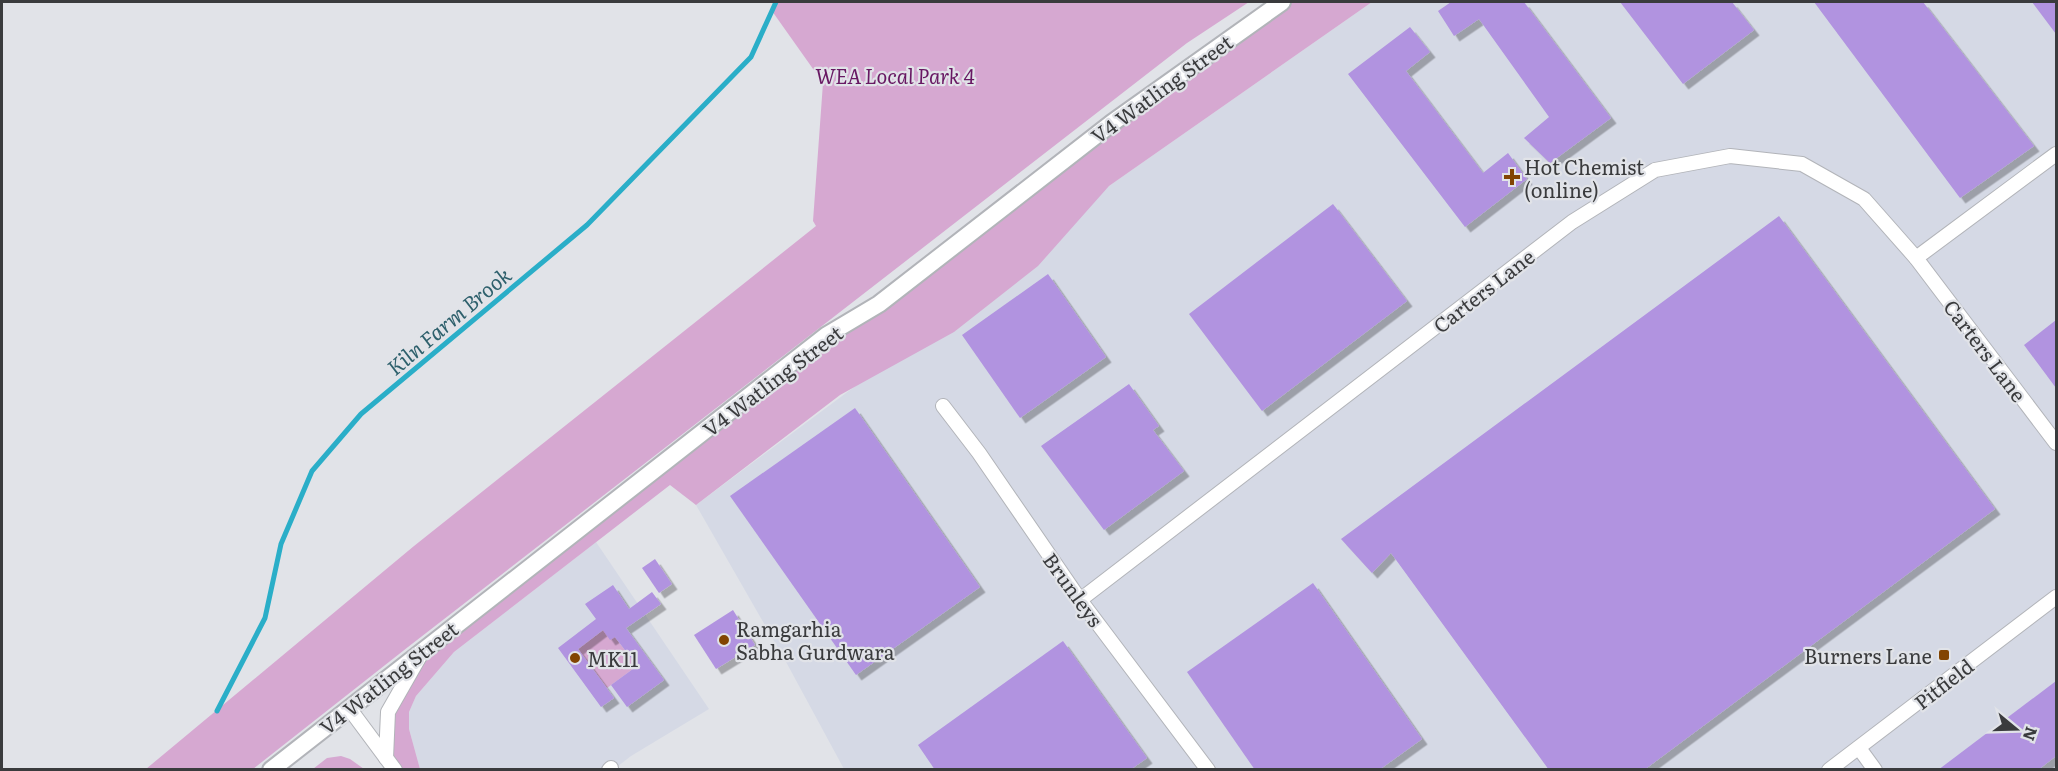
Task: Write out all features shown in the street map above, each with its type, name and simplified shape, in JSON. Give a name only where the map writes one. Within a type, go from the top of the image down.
[{"type":"street","name":"V4 Watling Street","points":[[272,770],[827,335],[879,304],[1112,123],[1282,2]]},
{"type":"street","points":[[1916,258],[2056,154]]},
{"type":"street","name":"Carters Lane","points":[[1080,600],[1572,222],[1655,170],[1730,156],[1802,164],[1864,199],[1916,258],[2056,443]]},
{"type":"street","name":"Brunleys","points":[[943,406],[979,453],[1080,600],[1208,770]]},
{"type":"street","name":"Pitfield","points":[[1829,770],[2056,597]]},
{"type":"street","points":[[386,758],[388,712],[422,651]]},
{"type":"street","points":[[349,708],[395,770]]},
{"type":"street","points":[[1859,748],[1875,770]]},
{"type":"shaded area","points":[[1372,2],[2056,2],[2056,769],[844,769],[785,660],[696,505],[885,364],[1109,186]]},
{"type":"shaded area","points":[[596,542],[709,709],[631,756],[613,770],[420,769],[409,729],[409,712],[416,696],[454,652]]},
{"type":"green space","name":"WEA Local Park 4","points":[[776,2],[1249,2],[1187,43],[253,769],[146,769],[414,546],[816,226],[813,221],[823,83],[772,11]]},
{"type":"green space","points":[[1282,2],[1372,2],[1109,186],[1038,266],[954,332],[840,395],[696,505],[670,485],[454,652],[416,696],[409,712],[409,729],[420,769],[395,769],[386,758],[388,712],[422,651]]},
{"type":"green space","points":[[603,630],[615,637],[637,666],[607,688],[578,649]]},
{"type":"green space","points":[[341,756],[350,759],[364,769],[313,769],[327,758]]},
{"type":"building","points":[[1451,2],[1524,2],[1611,118],[1550,163],[1524,138],[1549,117],[1479,19],[1454,36],[1438,11]]},
{"type":"building","points":[[1620,2],[1732,2],[1754,30],[1683,84]]},
{"type":"building","points":[[1814,2],[1923,2],[2034,146],[1960,198]]},
{"type":"building","points":[[2032,2],[2056,2],[2056,34]]},
{"type":"building","points":[[1410,27],[1430,52],[1406,71],[1483,173],[1508,153],[1527,179],[1465,227],[1348,74]]},
{"type":"building","points":[[1333,204],[1407,301],[1262,411],[1189,314]]},
{"type":"building","points":[[1779,216],[1995,509],[1644,770],[1549,770],[1391,553],[1372,573],[1341,539]]},
{"type":"building","points":[[1048,274],[1106,357],[1020,418],[962,335]]},
{"type":"building","points":[[2056,320],[2056,388],[2024,345]]},
{"type":"building","points":[[1129,384],[1159,426],[1153,430],[1184,471],[1104,530],[1041,446]]},
{"type":"building","points":[[855,408],[980,587],[856,675],[730,496]]},
{"type":"building","points":[[655,559],[672,584],[659,593],[642,568]]},
{"type":"building","points":[[1313,583],[1422,739],[1379,770],[1255,770],[1187,672]]},
{"type":"building","name":"MK11","points":[[613,585],[629,609],[652,592],[661,604],[626,628],[664,680],[627,707],[611,685],[637,666],[615,637],[610,640],[603,630],[578,649],[614,698],[601,707],[558,648],[596,619],[585,604]]},
{"type":"building","name":"Ramgarhia Sabha Gurdwara","points":[[733,610],[755,645],[716,669],[694,635]]},
{"type":"building","points":[[1063,641],[1147,758],[1130,770],[935,770],[918,745]]},
{"type":"building","points":[[2056,681],[2056,756],[2038,770],[1938,770]]},
{"type":"waterway","name":"Kiln Farm Brook","points":[[217,711],[265,618],[281,544],[312,471],[361,414],[587,225],[751,57],[776,2]]},
{"type":"place","name":"Hot Chemist (online)","points":[[1512,177]]},
{"type":"place","name":"Ramgarhia Sabha Gurdwara","points":[[724,640]]},
{"type":"place","name":"Burners Lane","points":[[1944,655]]},
{"type":"place","name":"MK11","points":[[575,658]]}]
